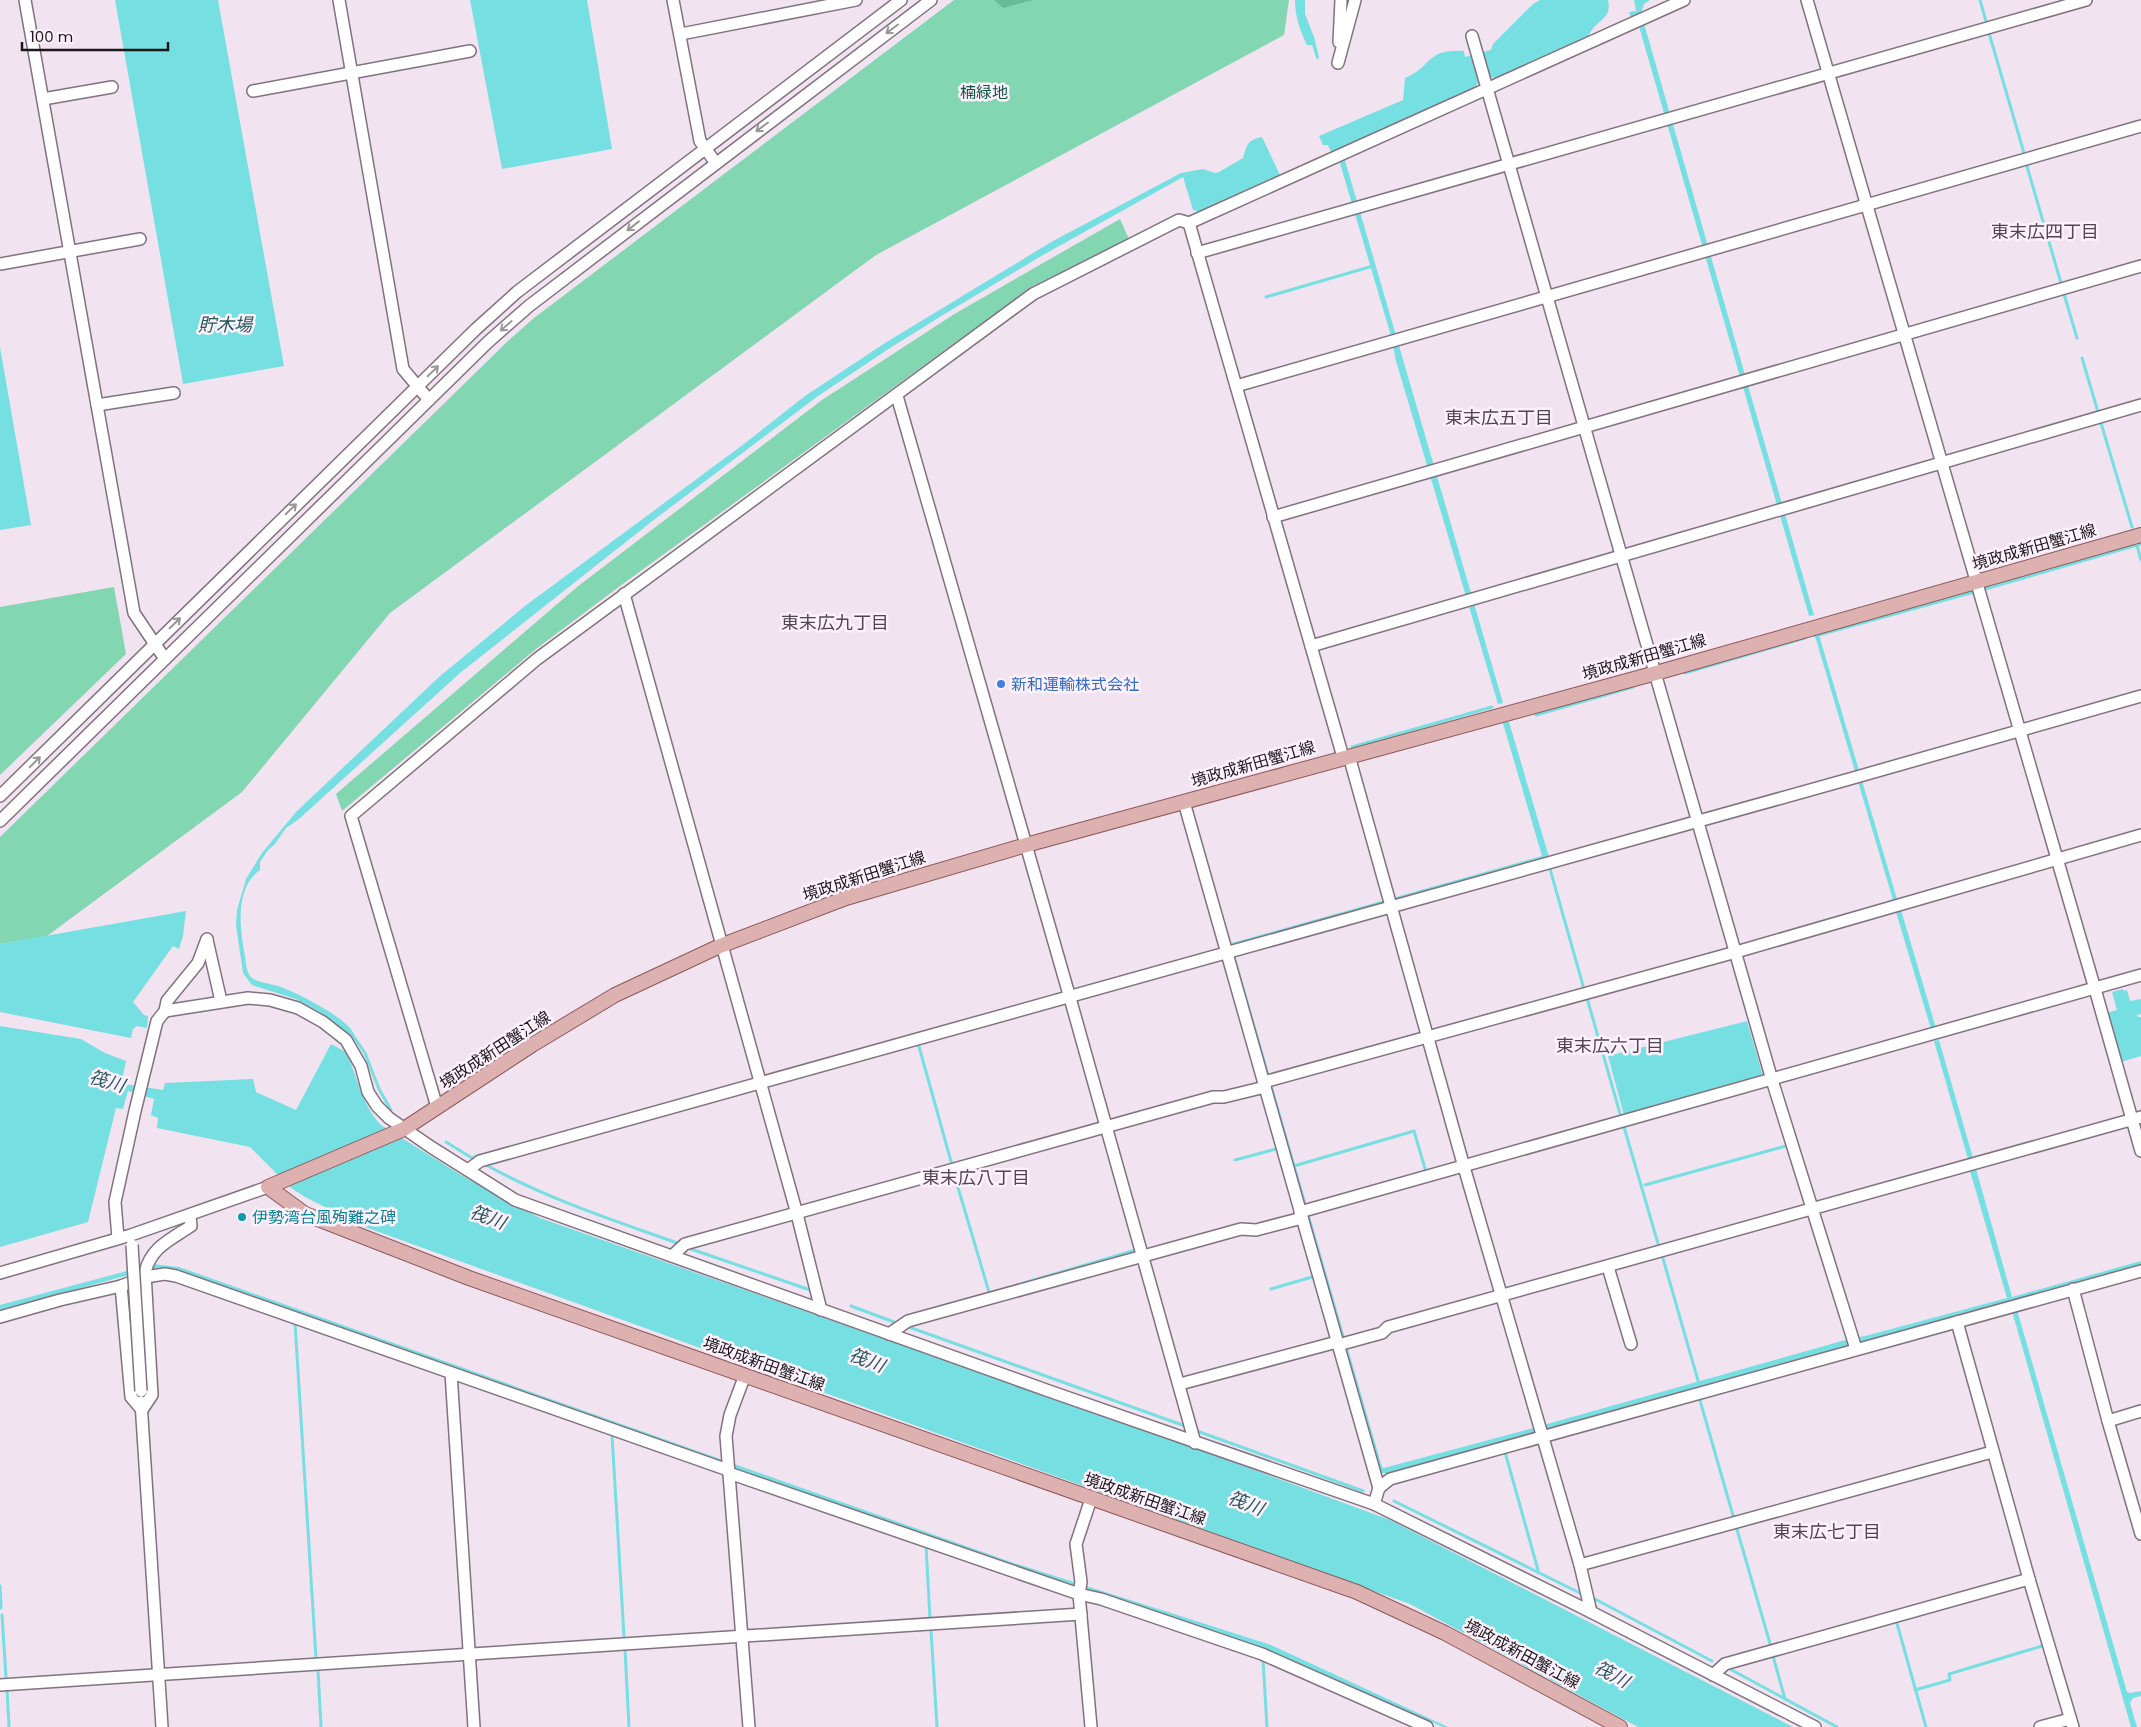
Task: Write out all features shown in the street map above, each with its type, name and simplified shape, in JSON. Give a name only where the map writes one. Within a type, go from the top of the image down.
[{"type":"main road","name":"境政成新田蟹江線","points":[[1620,1727],[1445,1633],[1375,1600],[469,1278],[305,1214],[273,1185],[404,1129],[532,1045],[615,995],[720,946],[846,898],[1026,845],[1346,756],[1656,673],[2141,535]]},
{"type":"street","points":[[25,0],[134,613],[165,659]]},
{"type":"street","points":[[339,0],[403,369],[429,400]]},
{"type":"street","points":[[673,0],[700,140],[715,162]]},
{"type":"street","points":[[681,34],[856,0]]},
{"type":"street","points":[[0,796],[417,386],[517,292],[901,0]]},
{"type":"street","points":[[0,821],[488,342],[529,306],[715,162],[931,0]]},
{"type":"street","points":[[1342,0],[1338,63],[1356,0]]},
{"type":"street","points":[[437,1107],[351,816],[537,659],[897,396],[1033,294],[1180,220],[1189,224],[1487,86],[1684,0]]},
{"type":"street","points":[[1807,0],[1977,581],[2056,859],[2136,1119],[2141,1151]]},
{"type":"street","points":[[1197,253],[2086,0]]},
{"type":"street","points":[[1473,40],[1772,1080],[1855,1343]]},
{"type":"street","points":[[253,91],[470,51]]},
{"type":"street","points":[[43,99],[112,87]]},
{"type":"street","points":[[1236,386],[1548,298],[1866,204],[2141,126]]},
{"type":"street","points":[[1189,224],[1312,646],[1390,903],[1501,1296],[1580,1565],[1591,1612]]},
{"type":"street","points":[[0,264],[140,239]]},
{"type":"street","points":[[1274,517],[1904,333],[2141,266]]},
{"type":"street","points":[[97,404],[174,393]]},
{"type":"street","points":[[897,396],[1180,1384],[1195,1443]]},
{"type":"street","points":[[1312,646],[2141,405]]},
{"type":"street","points":[[624,594],[720,946],[797,1214],[821,1310]]},
{"type":"street","points":[[468,1170],[480,1161],[1070,998],[1390,903],[1699,821],[2141,696]]},
{"type":"street","points":[[1184,802],[1226,953],[1267,1082],[1341,1343],[1379,1488],[1374,1504]]},
{"type":"street","points":[[672,1256],[685,1244],[1213,1097],[1224,1097],[1267,1082],[1428,1036],[1736,952],[2141,835]]},
{"type":"street","points":[[118,1238],[115,1202],[157,1021],[165,1011],[167,1001],[198,963],[206,939],[221,1001]]},
{"type":"street","points":[[889,1334],[908,1321],[1241,1229],[1256,1230],[1304,1213],[2141,975]]},
{"type":"street","points":[[165,1011],[248,998],[270,1000],[298,1008],[323,1022],[346,1040],[360,1066],[368,1092],[376,1106],[404,1129],[515,1200],[1195,1443],[1374,1504],[1591,1612],[1815,1727]]},
{"type":"street","points":[[1180,1384],[1382,1333],[1388,1327],[2136,1119]]},
{"type":"street","points":[[0,1273],[118,1238],[132,1240],[190,1215],[273,1185]]},
{"type":"street","points":[[0,1317],[60,1300],[121,1286],[146,1271],[160,1245],[191,1226],[190,1215]]},
{"type":"street","points":[[132,1240],[162,1727]]},
{"type":"street","points":[[1608,1267],[1631,1344]]},
{"type":"street","points":[[146,1271],[192,1280],[451,1373],[728,1468],[1079,1594],[1101,1599],[1262,1654],[1423,1726]]},
{"type":"street","points":[[142,1410],[152,1395],[146,1271]]},
{"type":"street","points":[[1379,1488],[1390,1479],[1541,1431],[1855,1343],[1957,1322],[2141,1271]]},
{"type":"street","points":[[121,1286],[131,1397],[142,1410]]},
{"type":"street","points":[[2073,1289],[2108,1421],[2141,1534]]},
{"type":"street","points":[[1957,1322],[2028,1579],[2072,1723],[2040,1727]]},
{"type":"street","points":[[451,1373],[474,1727]]},
{"type":"street","points":[[745,1375],[730,1415],[726,1436],[749,1727]]},
{"type":"street","points":[[2108,1421],[2141,1411]]},
{"type":"street","points":[[1580,1565],[1992,1452]]},
{"type":"street","points":[[1091,1499],[1076,1544],[1081,1582],[1079,1594],[1091,1727]]},
{"type":"street","points":[[1713,1675],[1725,1664],[2028,1579]]},
{"type":"street","points":[[0,1685],[1081,1614]]},
{"type":"green space","name":"楠緑地","points":[[954,0],[1289,0],[1284,35],[876,255],[390,613],[242,792],[47,936],[0,944],[0,837],[508,341],[534,318]]},
{"type":"green space","points":[[994,0],[1033,0],[1003,8]]},
{"type":"green space","points":[[1120,219],[1129,239],[1033,286],[620,586],[536,649],[342,811],[336,794],[577,587],[822,400],[956,313]]},
{"type":"green space","points":[[114,587],[126,654],[0,775],[0,607]]},
{"type":"water","name":"貯木場","points":[[115,0],[218,0],[284,366],[183,384]]},
{"type":"water","points":[[470,0],[587,0],[612,149],[502,169]]},
{"type":"water","points":[[1295,0],[1305,0],[1305,14],[1314,37],[1319,57],[1317,60],[1312,45],[1307,45],[1300,29]]},
{"type":"water","points":[[1540,0],[1608,0],[1609,7],[1605,17],[1594,27],[1588,38],[1497,79],[1493,77],[1480,80],[1473,90],[1343,147],[1342,150],[1503,703],[1498,704],[1396,361],[1391,336],[1337,153],[1330,150],[1328,145],[1323,145],[1319,136],[1403,100],[1405,78],[1414,74],[1436,55],[1443,52],[1464,51],[1465,57],[1491,50],[1493,44],[1533,4]]},
{"type":"water","points":[[1634,0],[1650,0],[1644,4],[1641,13],[1814,615],[1809,616],[1636,16],[1631,18],[1629,12],[1636,11]]},
{"type":"water","points":[[1262,137],[1280,175],[1200,212],[1193,210],[1183,177],[1043,255],[943,315],[818,396],[655,519],[460,673],[299,819],[286,828],[275,844],[268,850],[260,862],[260,870],[246,887],[241,910],[241,922],[247,968],[250,976],[258,981],[289,990],[322,1007],[343,1022],[354,1035],[349,1035],[320,1012],[296,999],[252,985],[243,973],[236,925],[237,910],[246,879],[262,853],[296,812],[439,677],[525,606],[744,444],[805,396],[885,343],[1053,241],[1181,173],[1203,169],[1215,173],[1219,172],[1243,158],[1248,144]]},
{"type":"water","points":[[0,347],[31,525],[0,530]]},
{"type":"water","points":[[1819,635],[1897,899],[1893,900],[1815,636]]},
{"type":"water","points":[[1502,720],[1509,722],[1549,857],[1231,947],[1228,944],[1542,856]]},
{"type":"water","points":[[1901,910],[1936,1028],[1931,1029],[1896,912]]},
{"type":"water","points":[[186,911],[183,936],[179,949],[173,946],[133,1002],[144,1015],[148,1016],[147,1028],[137,1026],[133,1029],[131,1038],[0,1012],[0,944]]},
{"type":"water","points":[[1235,955],[1382,1467],[1384,1468],[1842,1341],[2007,1298],[1970,1171],[1976,1169],[2012,1297],[2141,1261],[2141,1265],[1391,1473],[1379,1473],[1231,956]]},
{"type":"water","points":[[2123,989],[2124,991],[2127,990],[2130,1001],[2141,999],[2141,1014],[2137,1015],[2141,1017],[2141,1056],[2121,1062],[2107,1013],[2117,1010],[2112,992]]},
{"type":"water","points":[[1747,1021],[1763,1076],[1624,1115],[1608,1056]]},
{"type":"water","name":"筏川","points":[[0,1026],[81,1039],[105,1053],[126,1061],[122,1080],[125,1084],[163,1090],[165,1083],[253,1079],[256,1092],[296,1110],[331,1044],[346,1052],[364,1099],[381,1125],[461,1175],[540,1218],[1200,1450],[1390,1520],[1793,1727],[1638,1727],[1410,1604],[365,1227],[291,1188],[250,1147],[157,1128],[158,1118],[151,1115],[154,1099],[128,1091],[123,1109],[116,1108],[88,1222],[0,1247]]},
{"type":"water","points":[[1939,1040],[1973,1158],[1968,1159],[1934,1041]]},
{"type":"water","points":[[153,1264],[179,1267],[1011,1562],[1271,1645],[1448,1727],[1443,1727],[1254,1644],[1011,1565],[174,1271],[160,1268],[0,1310],[0,1305]]},
{"type":"water","points":[[2017,1310],[2127,1692],[2141,1691],[2141,1696],[2133,1698],[2130,1703],[2137,1727],[2131,1727],[2012,1311]]},
{"type":"waterway","points":[[1980,0],[1987,25]]},
{"type":"waterway","points":[[1989,33],[2024,153]]},
{"type":"waterway","points":[[2026,163],[2061,283]]},
{"type":"waterway","points":[[1266,297],[1373,266]]},
{"type":"waterway","points":[[2064,294],[2077,338]]},
{"type":"waterway","points":[[2082,358],[2098,412]]},
{"type":"waterway","points":[[2101,423],[2132,527]]},
{"type":"waterway","points":[[1985,589],[2141,544]]},
{"type":"waterway","points":[[2137,545],[2141,560]]},
{"type":"waterway","points":[[1815,636],[1974,592]]},
{"type":"waterway","points":[[1685,673],[1805,638]]},
{"type":"waterway","points":[[1536,715],[1633,687]]},
{"type":"waterway","points":[[1352,747],[1492,707]]},
{"type":"waterway","points":[[1550,869],[1584,989]]},
{"type":"waterway","points":[[1587,998],[1621,1117]]},
{"type":"waterway","points":[[352,1034],[365,1053],[379,1089],[391,1110]]},
{"type":"waterway","points":[[918,1043],[952,1165]]},
{"type":"waterway","points":[[1624,1127],[1659,1247]]},
{"type":"waterway","points":[[1294,1166],[1414,1131],[1426,1172]]},
{"type":"waterway","points":[[446,1142],[472,1158],[480,1155]]},
{"type":"waterway","points":[[1645,1185],[1786,1146]]},
{"type":"waterway","points":[[1235,1160],[1276,1149]]},
{"type":"waterway","points":[[488,1166],[557,1199],[677,1243]]},
{"type":"waterway","points":[[954,1174],[989,1292]]},
{"type":"waterway","points":[[688,1248],[813,1291]]},
{"type":"waterway","points":[[1017,1285],[1136,1250],[1136,1248]]},
{"type":"waterway","points":[[1662,1255],[1699,1384]]},
{"type":"waterway","points":[[1271,1289],[1312,1277]]},
{"type":"waterway","points":[[851,1306],[894,1322]]},
{"type":"waterway","points":[[295,1323],[316,1658]]},
{"type":"waterway","points":[[906,1326],[1185,1426]]},
{"type":"waterway","points":[[1699,1397],[1734,1519]]},
{"type":"waterway","points":[[1197,1431],[1363,1491]]},
{"type":"waterway","points":[[612,1435],[624,1636]]},
{"type":"waterway","points":[[1505,1452],[1538,1570]]},
{"type":"waterway","points":[[1394,1501],[1582,1594]]},
{"type":"waterway","points":[[1736,1526],[1771,1647]]},
{"type":"waterway","points":[[926,1546],[930,1619]]},
{"type":"waterway","points":[[0,1586],[1,1608]]},
{"type":"waterway","points":[[1593,1598],[1712,1661]]},
{"type":"waterway","points":[[2,1615],[6,1677]]},
{"type":"waterway","points":[[1896,1620],[1926,1727]]},
{"type":"waterway","points":[[931,1630],[937,1727]]},
{"type":"waterway","points":[[1915,1690],[1950,1680],[1949,1674],[2042,1646]]},
{"type":"waterway","points":[[625,1649],[629,1727]]},
{"type":"waterway","points":[[1773,1656],[1785,1699]]},
{"type":"waterway","points":[[1263,1660],[1267,1727]]},
{"type":"waterway","points":[[1728,1668],[1837,1727]]},
{"type":"waterway","points":[[318,1670],[321,1727]]},
{"type":"waterway","points":[[7,1689],[9,1727]]},
{"type":"place","name":"新和運輸株式会社","points":[[1001,684]]},
{"type":"place","name":"伊勢湾台風殉難之碑","points":[[242,1217]]},
{"type":"district","name":"東末広四丁目","points":[[2045,231]]},
{"type":"district","name":"東末広五丁目","points":[[1499,417]]},
{"type":"district","name":"東末広九丁目","points":[[835,622]]},
{"type":"district","name":"東末広六丁目","points":[[1610,1045]]},
{"type":"district","name":"東末広八丁目","points":[[976,1177]]},
{"type":"district","name":"東末広七丁目","points":[[1827,1531]]}]
